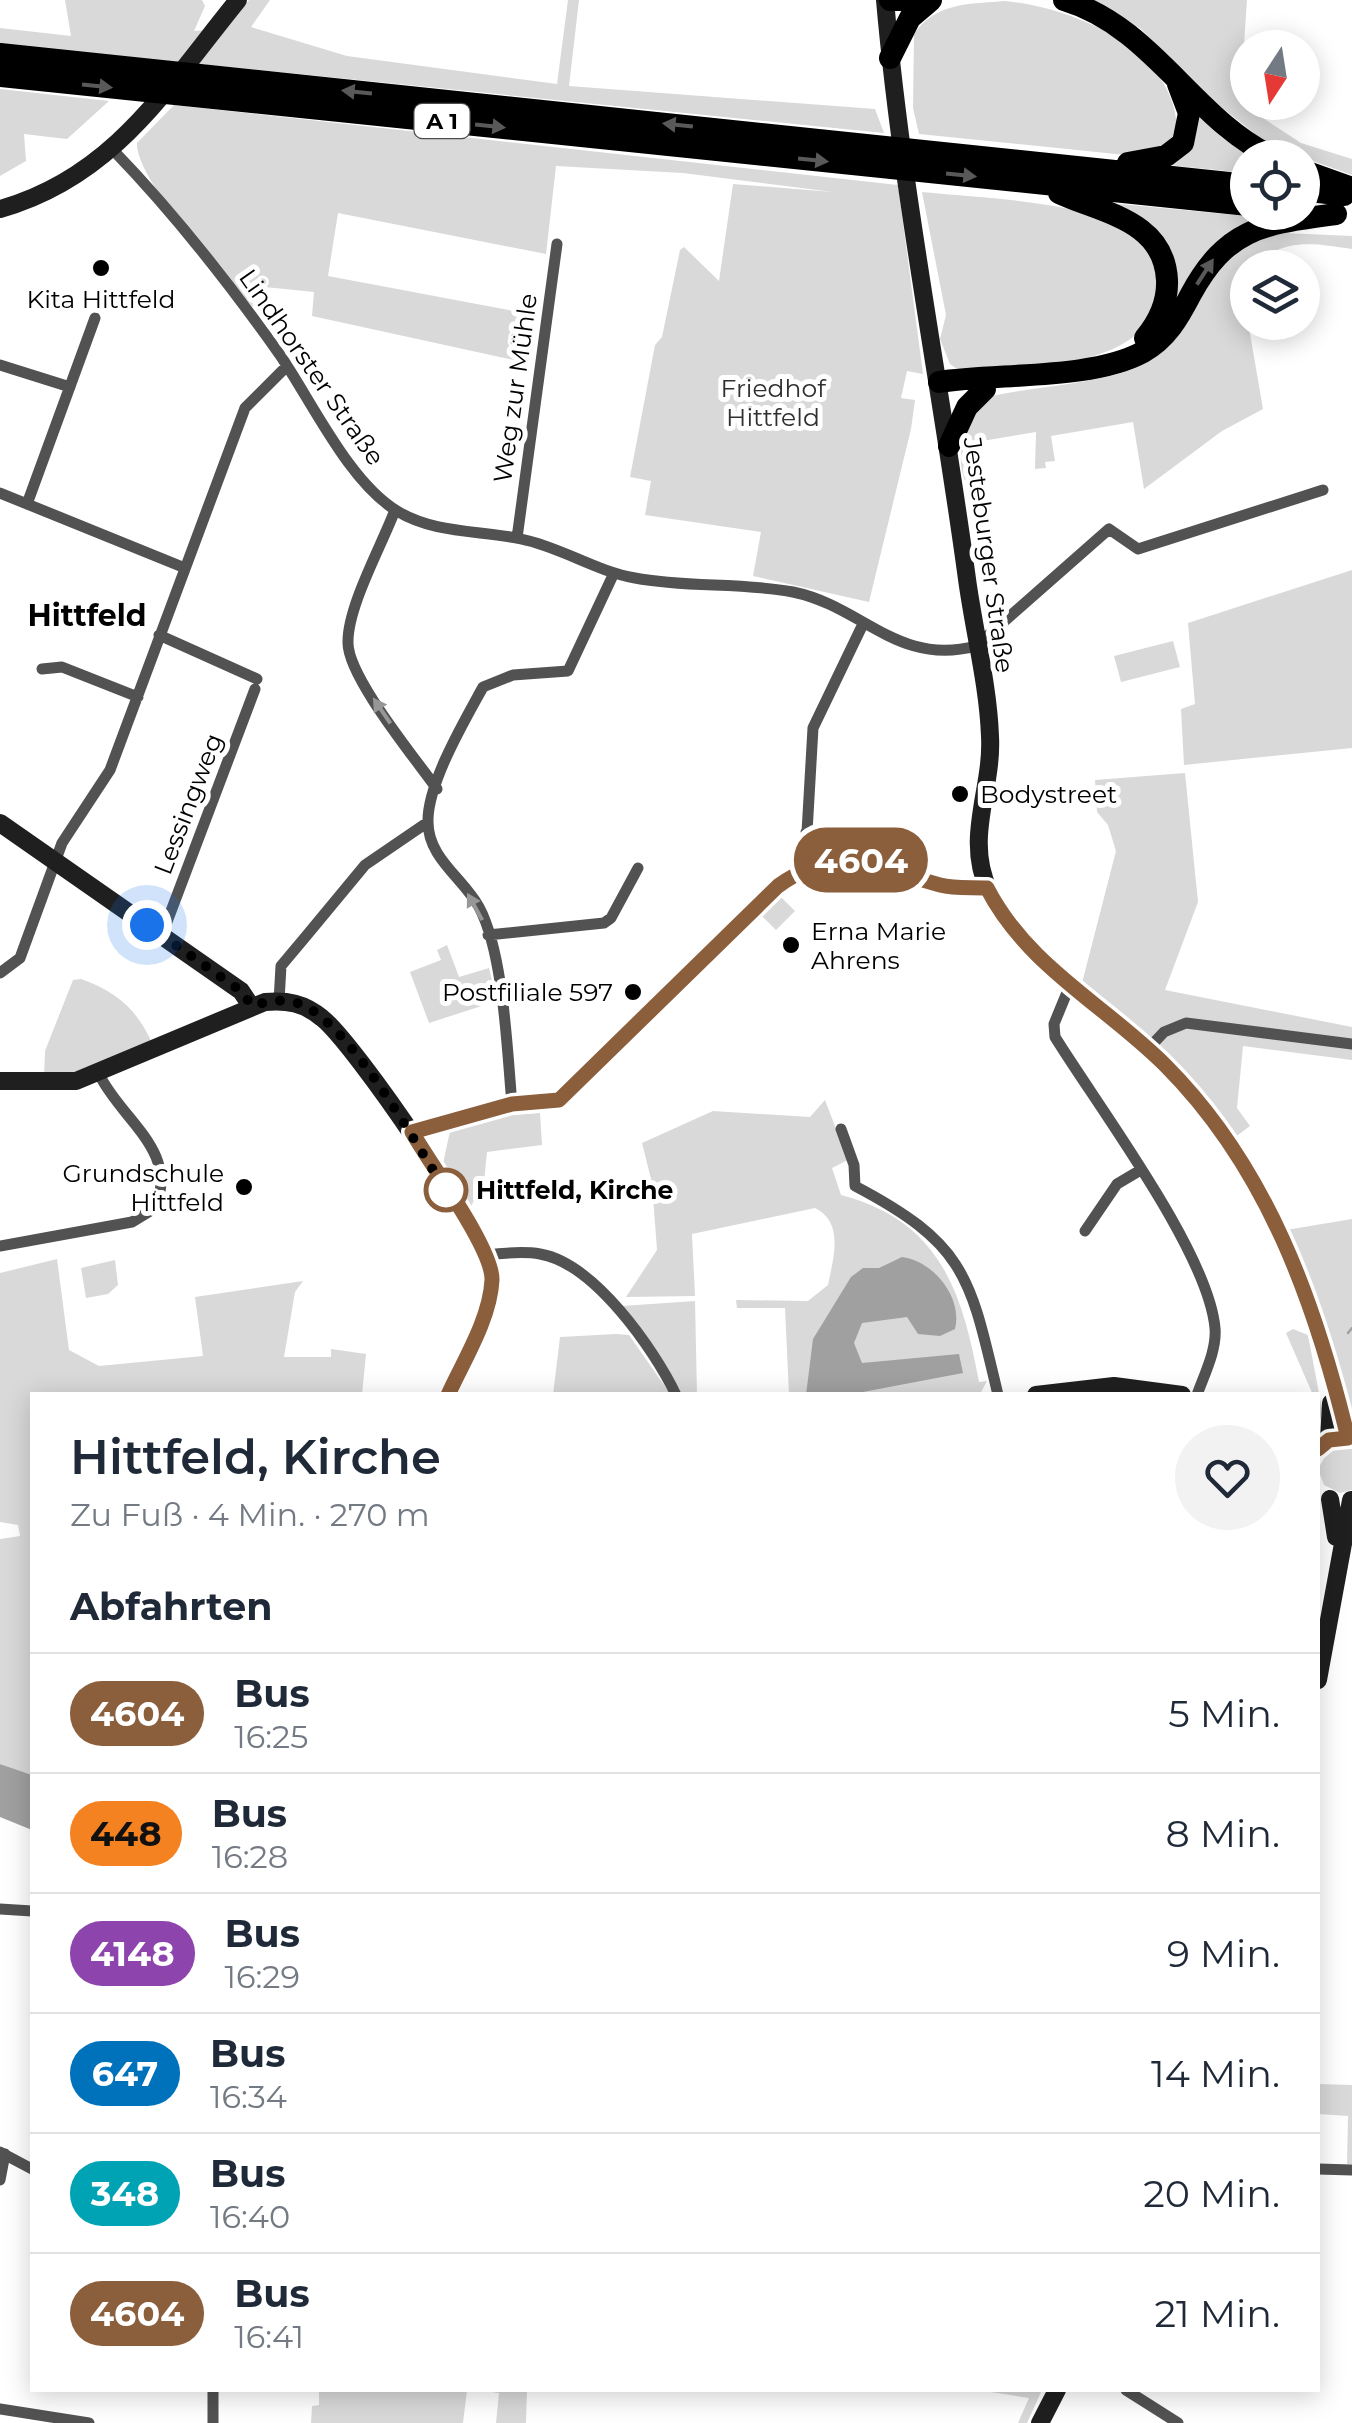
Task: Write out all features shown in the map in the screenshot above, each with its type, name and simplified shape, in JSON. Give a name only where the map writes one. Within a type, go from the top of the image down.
[{"type":"highway","points":[[887,0],[932,0]]},
{"type":"highway","points":[[890,58],[902,28],[932,0]]},
{"type":"highway","points":[[1064,0],[1122,28],[1247,140]]},
{"type":"highway","name":"A 1","points":[[0,54],[1230,183]]},
{"type":"highway","points":[[1080,167],[1156,160],[1176,150],[1187,134],[1189,113],[1172,72]]},
{"type":"highway","name":"A 1","points":[[0,76],[1230,202]]},
{"type":"highway","points":[[1320,178],[1352,192]]},
{"type":"highway","points":[[1038,183],[1135,224],[1153,241],[1164,260],[1167,290],[1160,318],[1146,337],[1114,360]]},
{"type":"highway","points":[[1320,191],[1352,192]]},
{"type":"highway","points":[[940,384],[960,392],[1142,352],[1170,329],[1207,268],[1235,238],[1268,225],[1344,215]]},
{"type":"highway","points":[[949,446],[967,407],[995,384]]},
{"type":"main road","name":"Jesteburger Straße","points":[[887,0],[896,106],[990,735],[976,840],[987,888],[1019,938],[1148,1048],[1218,1125],[1253,1180],[1294,1263],[1330,1367],[1337,1442]]},
{"type":"main road","points":[[0,209],[61,186],[113,150],[236,1]]},
{"type":"main road","points":[[0,823],[241,991],[252,1006]]},
{"type":"main road","points":[[0,1081],[59,1084],[99,1074],[252,1006],[279,1001],[310,1009],[332,1026],[412,1132],[486,1255],[492,1274],[490,1295],[449,1392]]},
{"type":"main road","points":[[1062,1392],[1114,1386],[1159,1392]]},
{"type":"main road","points":[[1320,1669],[1352,1500],[1324,1495],[1339,1567]]},
{"type":"main road","points":[[1040,2423],[1055,2392]]},
{"type":"street","name":"Lindhorster Straße","points":[[113,150],[166,205],[287,366],[364,482],[395,510],[430,526],[517,538],[614,573],[653,581],[814,597],[904,644],[954,652],[976,646]]},
{"type":"street","name":"Weg zur Mühle","points":[[517,538],[556,244]]},
{"type":"street","points":[[27,504],[95,318]]},
{"type":"street","points":[[0,365],[70,387]]},
{"type":"street","points":[[0,972],[20,958],[62,843],[110,770],[245,408],[287,366]]},
{"type":"street","points":[[976,646],[1110,529],[1138,549],[1323,490]]},
{"type":"street","points":[[0,493],[185,568]]},
{"type":"street","points":[[395,510],[351,624],[352,660],[437,789]]},
{"type":"street","points":[[512,1104],[504,1012],[488,935],[479,907],[434,846],[428,822],[437,789],[483,687],[512,675],[568,671],[614,573]]},
{"type":"street","points":[[805,867],[813,728],[863,624]]},
{"type":"street","name":"Lessingweg","points":[[160,635],[256,684],[162,936]]},
{"type":"street","points":[[42,669],[62,668],[138,697]]},
{"type":"street","points":[[279,1001],[281,966],[330,907],[365,865],[428,822]]},
{"type":"street","points":[[806,832],[830,860]]},
{"type":"street","points":[[412,1132],[512,1104],[559,1100],[778,886],[805,867],[856,858],[944,886],[987,888]]},
{"type":"street","points":[[488,935],[594,925],[612,918],[638,868]]},
{"type":"street","points":[[1070,985],[1054,1024],[1055,1038],[1192,1256],[1210,1306],[1216,1333],[1198,1392]]},
{"type":"street","points":[[1148,1048],[1176,1024],[1197,1022],[1352,1044]]},
{"type":"street","points":[[0,1246],[132,1222],[154,1208],[161,1178],[156,1151],[99,1074]]},
{"type":"street","points":[[842,1130],[854,1165],[855,1186],[922,1225],[956,1263],[978,1311],[997,1392]]},
{"type":"street","points":[[1086,1231],[1117,1184],[1139,1172]]},
{"type":"street","points":[[486,1255],[540,1254],[593,1286],[626,1317],[662,1366],[675,1392]]},
{"type":"street","points":[[0,1909],[30,1911]]},
{"type":"street","points":[[0,2180],[2,2153],[30,2168]]},
{"type":"street","points":[[1320,2169],[1352,2170]]},
{"type":"street","points":[[213,2392],[213,2423]]},
{"type":"street","points":[[1147,2396],[1178,2423]]},
{"type":"street","points":[[0,2408],[89,2423]]},
{"type":"green space","points":[[65,0],[202,0],[205,6],[194,31],[225,29],[249,0],[270,0],[251,27],[347,56],[557,84],[568,0],[579,0],[569,86],[875,109],[884,133],[0,44],[0,28],[71,36]]},
{"type":"green space","points":[[1093,0],[1247,0],[1245,30],[1230,30],[1230,114],[1206,95],[1141,29]]},
{"type":"green space","points":[[1005,1],[1062,13],[1092,25],[1143,58],[1162,80],[1174,106],[1177,136],[1145,157],[919,134],[913,108],[914,34],[943,10]]},
{"type":"green space","points":[[0,89],[109,101],[67,139],[24,134],[26,161],[0,176]]},
{"type":"green space","name":"Friedhof Hittfeld","points":[[174,105],[898,185],[923,374],[907,371],[901,398],[915,400],[911,429],[869,602],[753,576],[761,532],[645,515],[651,481],[630,477],[655,345],[662,337],[680,250],[684,247],[719,281],[733,184],[833,192],[683,173],[556,166],[546,254],[338,213],[328,276],[535,315],[527,363],[312,316],[314,292],[265,287],[256,310],[185,230],[140,159],[137,143]]},
{"type":"green space","points":[[1192,107],[1242,140],[1230,140],[1230,171],[1167,165]]},
{"type":"green space","points":[[1238,120],[1266,120],[1296,140],[1263,140]]},
{"type":"green space","points":[[1320,149],[1352,159],[1352,175],[1320,163]]},
{"type":"green space","points":[[922,192],[1031,202],[1113,221],[1137,236],[1150,254],[1157,284],[1152,313],[1136,334],[1112,349],[1081,359],[1014,368],[957,369],[950,364],[940,339],[946,315]]},
{"type":"green space","points":[[1099,202],[1230,214],[1230,230],[1255,230],[1235,250],[1230,250],[1230,255],[1180,305],[1170,275]]},
{"type":"green space","points":[[1284,233],[1352,236],[1352,249],[1297,245],[1277,250],[1235,250]]},
{"type":"green space","points":[[1230,254],[1230,340],[1251,340],[1263,409],[1222,431],[1144,489],[1133,422],[1051,436],[1055,461],[1045,462],[1046,468],[1035,469],[1036,432],[970,443],[971,465],[965,481],[962,448],[968,427],[985,398],[1110,376],[1144,364],[1174,337]]},
{"type":"green space","points":[[1352,570],[1352,748],[1184,765],[1181,709],[1195,704],[1188,623]]},
{"type":"green space","points":[[1173,641],[1180,667],[1121,682],[1114,656]]},
{"type":"green space","points":[[1185,773],[1198,902],[1165,990],[1352,1027],[1352,1060],[1243,1046],[1237,1108],[1250,1126],[1234,1138],[1113,1009],[1082,983],[1116,851],[1108,825],[1097,812],[1095,780]]},
{"type":"green space","points":[[781,897],[795,911],[776,930],[762,916]]},
{"type":"green space","points":[[447,945],[459,977],[489,968],[497,1001],[429,1023],[410,972],[441,960],[437,950]]},
{"type":"green space","points":[[81,979],[124,1003],[153,1045],[74,1076],[44,1077],[45,1051],[73,980]]},
{"type":"green space","points":[[825,1100],[848,1160],[832,1168],[841,1195],[902,1222],[941,1264],[964,1318],[979,1382],[987,1381],[981,1392],[789,1392],[785,1308],[737,1308],[736,1300],[808,1301],[828,1285],[834,1232],[815,1208],[692,1234],[695,1296],[626,1297],[657,1250],[652,1183],[642,1143],[713,1111],[810,1117]]},
{"type":"green space","points":[[540,1113],[542,1145],[487,1152],[484,1182],[470,1208],[443,1164],[450,1131],[501,1116]]},
{"type":"green space","points":[[1352,1219],[1352,1419],[1347,1415],[1336,1358],[1286,1230]]},
{"type":"green space","points":[[57,1259],[69,1350],[99,1366],[203,1356],[195,1297],[303,1281],[295,1292],[284,1357],[331,1357],[331,1349],[366,1354],[362,1392],[30,1392],[30,1774],[0,1764],[0,1539],[20,1536],[18,1525],[0,1522],[0,1273]]},
{"type":"green space","points":[[115,1260],[118,1285],[108,1294],[86,1298],[81,1268]]},
{"type":"green space","points":[[695,1301],[697,1392],[677,1392],[622,1306]]},
{"type":"green space","points":[[1293,1329],[1308,1335],[1319,1392],[1312,1392],[1286,1333]]},
{"type":"green space","points":[[629,1335],[669,1392],[553,1392],[560,1337]]},
{"type":"green space","points":[[1342,1446],[1352,1449],[1352,1490],[1340,1493],[1324,1485],[1320,1465],[1328,1451]]},
{"type":"green space","points":[[1320,2084],[1352,2085],[1352,2164],[1347,2164],[1348,2116],[1320,2114]]},
{"type":"green space","points":[[319,2392],[467,2392],[463,2423],[311,2423],[312,2406],[319,2405]]},
{"type":"green space","points":[[491,2392],[527,2392],[526,2423],[496,2423],[499,2393]]},
{"type":"green space","points":[[991,2392],[1041,2392],[1027,2423],[1018,2423],[1029,2398]]},
{"type":"shaded area","points":[[902,1257],[935,1273],[950,1293],[955,1329],[940,1336],[918,1334],[907,1317],[862,1323],[854,1343],[862,1363],[959,1354],[963,1373],[863,1392],[806,1392],[813,1339],[851,1277],[863,1268],[879,1268]]},
{"type":"shaded area","points":[[0,1764],[30,1774],[30,1829],[0,1817]]},
{"type":"waterway","points":[[1348,1333],[1352,1328]]},
{"type":"bus line","name":"4604","points":[[449,1392],[478,1329],[490,1295],[492,1274],[480,1244],[412,1132],[443,1120],[512,1104],[559,1100],[778,886],[805,867],[856,858],[944,886],[987,888],[1019,938],[1148,1048],[1218,1125],[1270,1212],[1309,1300],[1348,1438],[1329,1440],[1320,1446]]},
{"type":"place","name":"Kita Hittfeld","points":[[101,268]]},
{"type":"place","name":"Bodystreet","points":[[960,794]]},
{"type":"place","name":"Erna Marie Ahrens","points":[[791,945]]},
{"type":"place","name":"Postfiliale 597","points":[[633,992]]},
{"type":"place","name":"Grundschule Hittfeld","points":[[244,1187]]},
{"type":"place","name":"Hittfeld, Kirche","points":[[446,1190]]},
{"type":"district","name":"Hittfeld","points":[[87,616]]},
{"type":"route","points":[[147,925],[241,991],[252,1006],[279,1001],[298,1003],[322,1017],[412,1132],[446,1190]]}]
